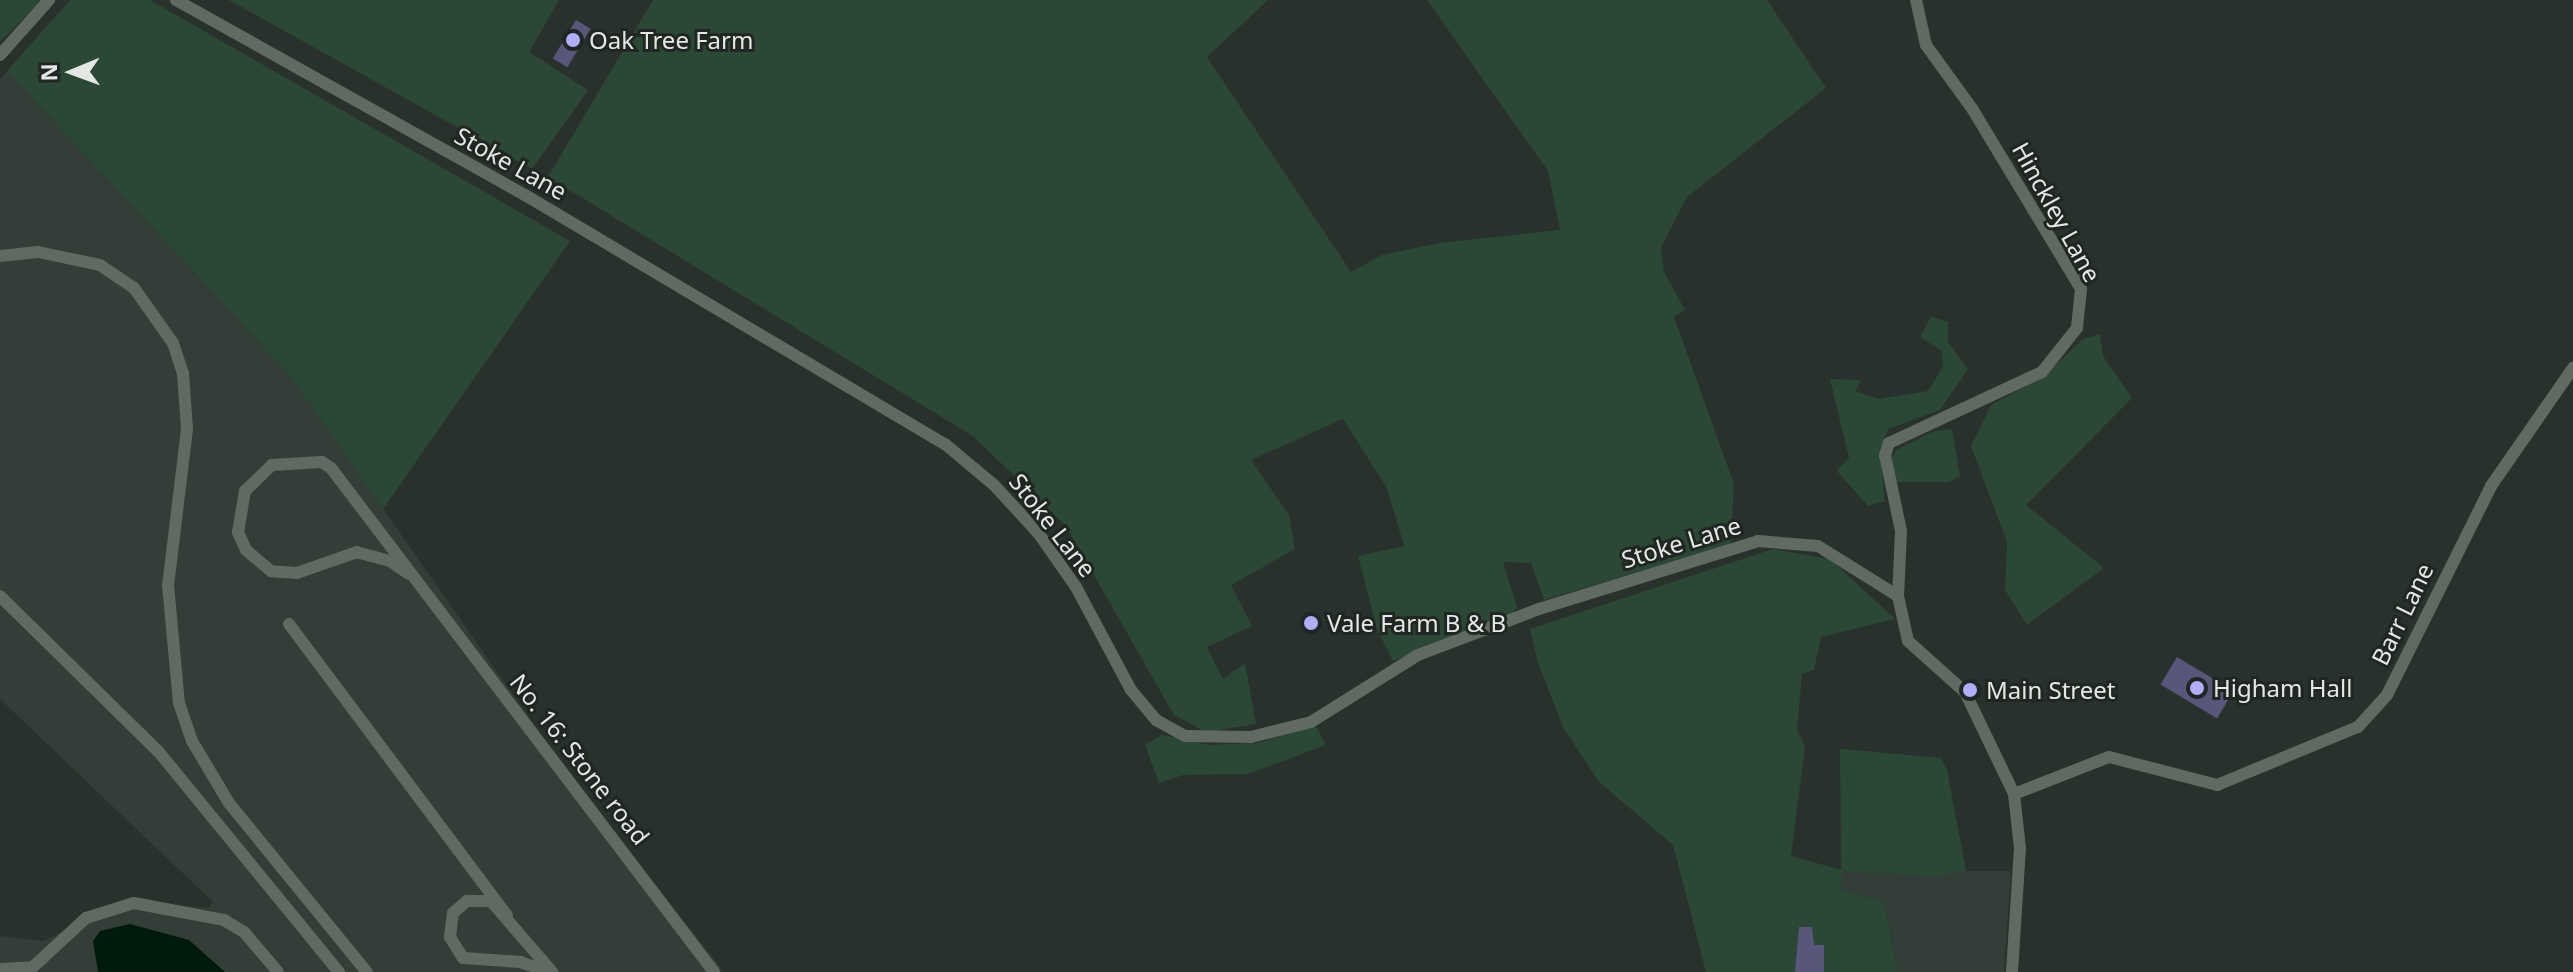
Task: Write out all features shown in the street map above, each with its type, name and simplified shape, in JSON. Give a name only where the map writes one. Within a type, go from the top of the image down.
[{"type":"street","points":[[0,55],[49,0]]},
{"type":"street","name":"Stoke Lane","points":[[176,0],[579,226],[945,444],[994,485],[1039,534],[1076,587],[1131,690],[1156,720],[1185,736],[1251,737],[1311,722],[1418,655],[1758,541],[1818,546],[1898,596]]},
{"type":"street","name":"Hinckley Lane","points":[[1898,596],[1903,565],[1885,455],[1889,443],[2042,372],[2077,328],[2082,311],[2081,289],[1973,110],[1926,45],[1916,0]]},
{"type":"street","points":[[0,256],[38,252],[100,265],[134,288],[173,343],[187,415],[167,624],[179,703],[209,775],[367,972]]},
{"type":"street","name":"Barr Lane","points":[[2014,794],[2109,757],[2182,781],[2217,785],[2358,727],[2387,695],[2491,486],[2573,368]]},
{"type":"street","name":"No. 16: Stone road","points":[[409,574],[390,561],[357,552],[297,573],[271,571],[246,550],[238,532],[245,491],[272,465],[322,462],[409,574],[714,972]]},
{"type":"street","points":[[0,596],[158,751],[339,972]]},
{"type":"street","points":[[1898,596],[1908,641],[1965,692],[2014,794],[2020,848],[2012,972]]},
{"type":"street","points":[[289,624],[550,972]]},
{"type":"street","points":[[507,915],[488,899],[461,905],[450,926],[455,949],[471,961],[521,962],[550,972]]},
{"type":"street","points":[[0,969],[33,967],[93,913],[134,903],[224,920],[244,932],[278,972]]},
{"type":"shaded area","points":[[0,0],[42,0],[0,42]]},
{"type":"shaded area","points":[[70,0],[150,0],[570,241],[383,509],[291,377],[7,71]]},
{"type":"shaded area","points":[[229,0],[559,0],[529,52],[588,90],[532,169]]},
{"type":"shaded area","points":[[653,0],[1268,0],[1207,57],[1351,272],[1382,255],[1439,243],[1560,230],[1548,171],[1427,0],[1767,0],[1826,88],[1687,197],[1661,247],[1664,272],[1685,310],[1674,317],[1734,484],[1731,544],[1544,600],[1531,563],[1503,562],[1517,607],[1512,614],[1393,661],[1377,629],[1358,556],[1404,546],[1387,488],[1343,419],[1251,460],[1289,515],[1295,549],[1231,585],[1252,626],[1207,647],[1223,679],[1245,663],[1256,724],[1206,732],[1174,715],[1066,526],[973,436],[548,177]]},
{"type":"shaded area","points":[[7,71],[291,377],[570,776],[724,972],[0,972],[0,936],[44,941],[123,900],[209,908],[213,902],[0,699],[0,79]]},
{"type":"shaded area","points":[[1931,317],[1948,322],[1948,342],[1968,369],[1940,410],[1888,429],[1880,451],[1885,501],[1868,506],[1837,471],[1849,458],[1830,379],[1861,380],[1855,391],[1879,399],[1928,391],[1943,366],[1942,351],[1920,337]]},
{"type":"shaded area","points":[[2100,334],[2103,356],[2132,398],[2026,505],[2104,568],[2027,625],[2005,590],[2007,542],[1971,446],[1991,405],[2043,377],[2083,339]]},
{"type":"shaded area","points":[[1952,429],[1960,476],[1949,482],[1897,482],[1891,461],[1896,450],[1932,432]]},
{"type":"shaded area","points":[[1773,549],[1830,559],[1895,619],[1821,637],[1814,670],[1802,674],[1797,729],[1805,747],[1791,856],[1842,870],[1840,749],[1941,758],[1947,770],[1966,871],[1934,876],[1842,871],[1841,891],[1884,900],[1898,972],[1706,972],[1673,845],[1599,782],[1563,727],[1538,663],[1530,629]]},
{"type":"shaded area","points":[[1316,726],[1326,745],[1248,774],[1183,775],[1159,783],[1145,745],[1162,735],[1209,745],[1258,743]]},
{"type":"shaded area","points":[[1840,749],[1941,758],[1966,871],[2011,871],[2004,972],[1898,972],[1884,900],[1841,891]]},
{"type":"shaded area","points":[[130,924],[189,940],[225,972],[98,972],[93,941],[100,931]]},
{"type":"building","name":"Oak Tree Farm","points":[[576,20],[591,29],[567,67],[553,59]]},
{"type":"building","name":"Higham Hall","points":[[2177,657],[2234,691],[2217,718],[2161,684]]},
{"type":"building","points":[[1799,927],[1812,927],[1814,945],[1824,945],[1824,972],[1795,972]]},
{"type":"place","name":"Oak Tree Farm","points":[[573,40]]},
{"type":"place","name":"Vale Farm B & B","points":[[1311,623]]},
{"type":"place","name":"Higham Hall","points":[[2197,688]]},
{"type":"place","name":"Main Street","points":[[1970,690]]}]
